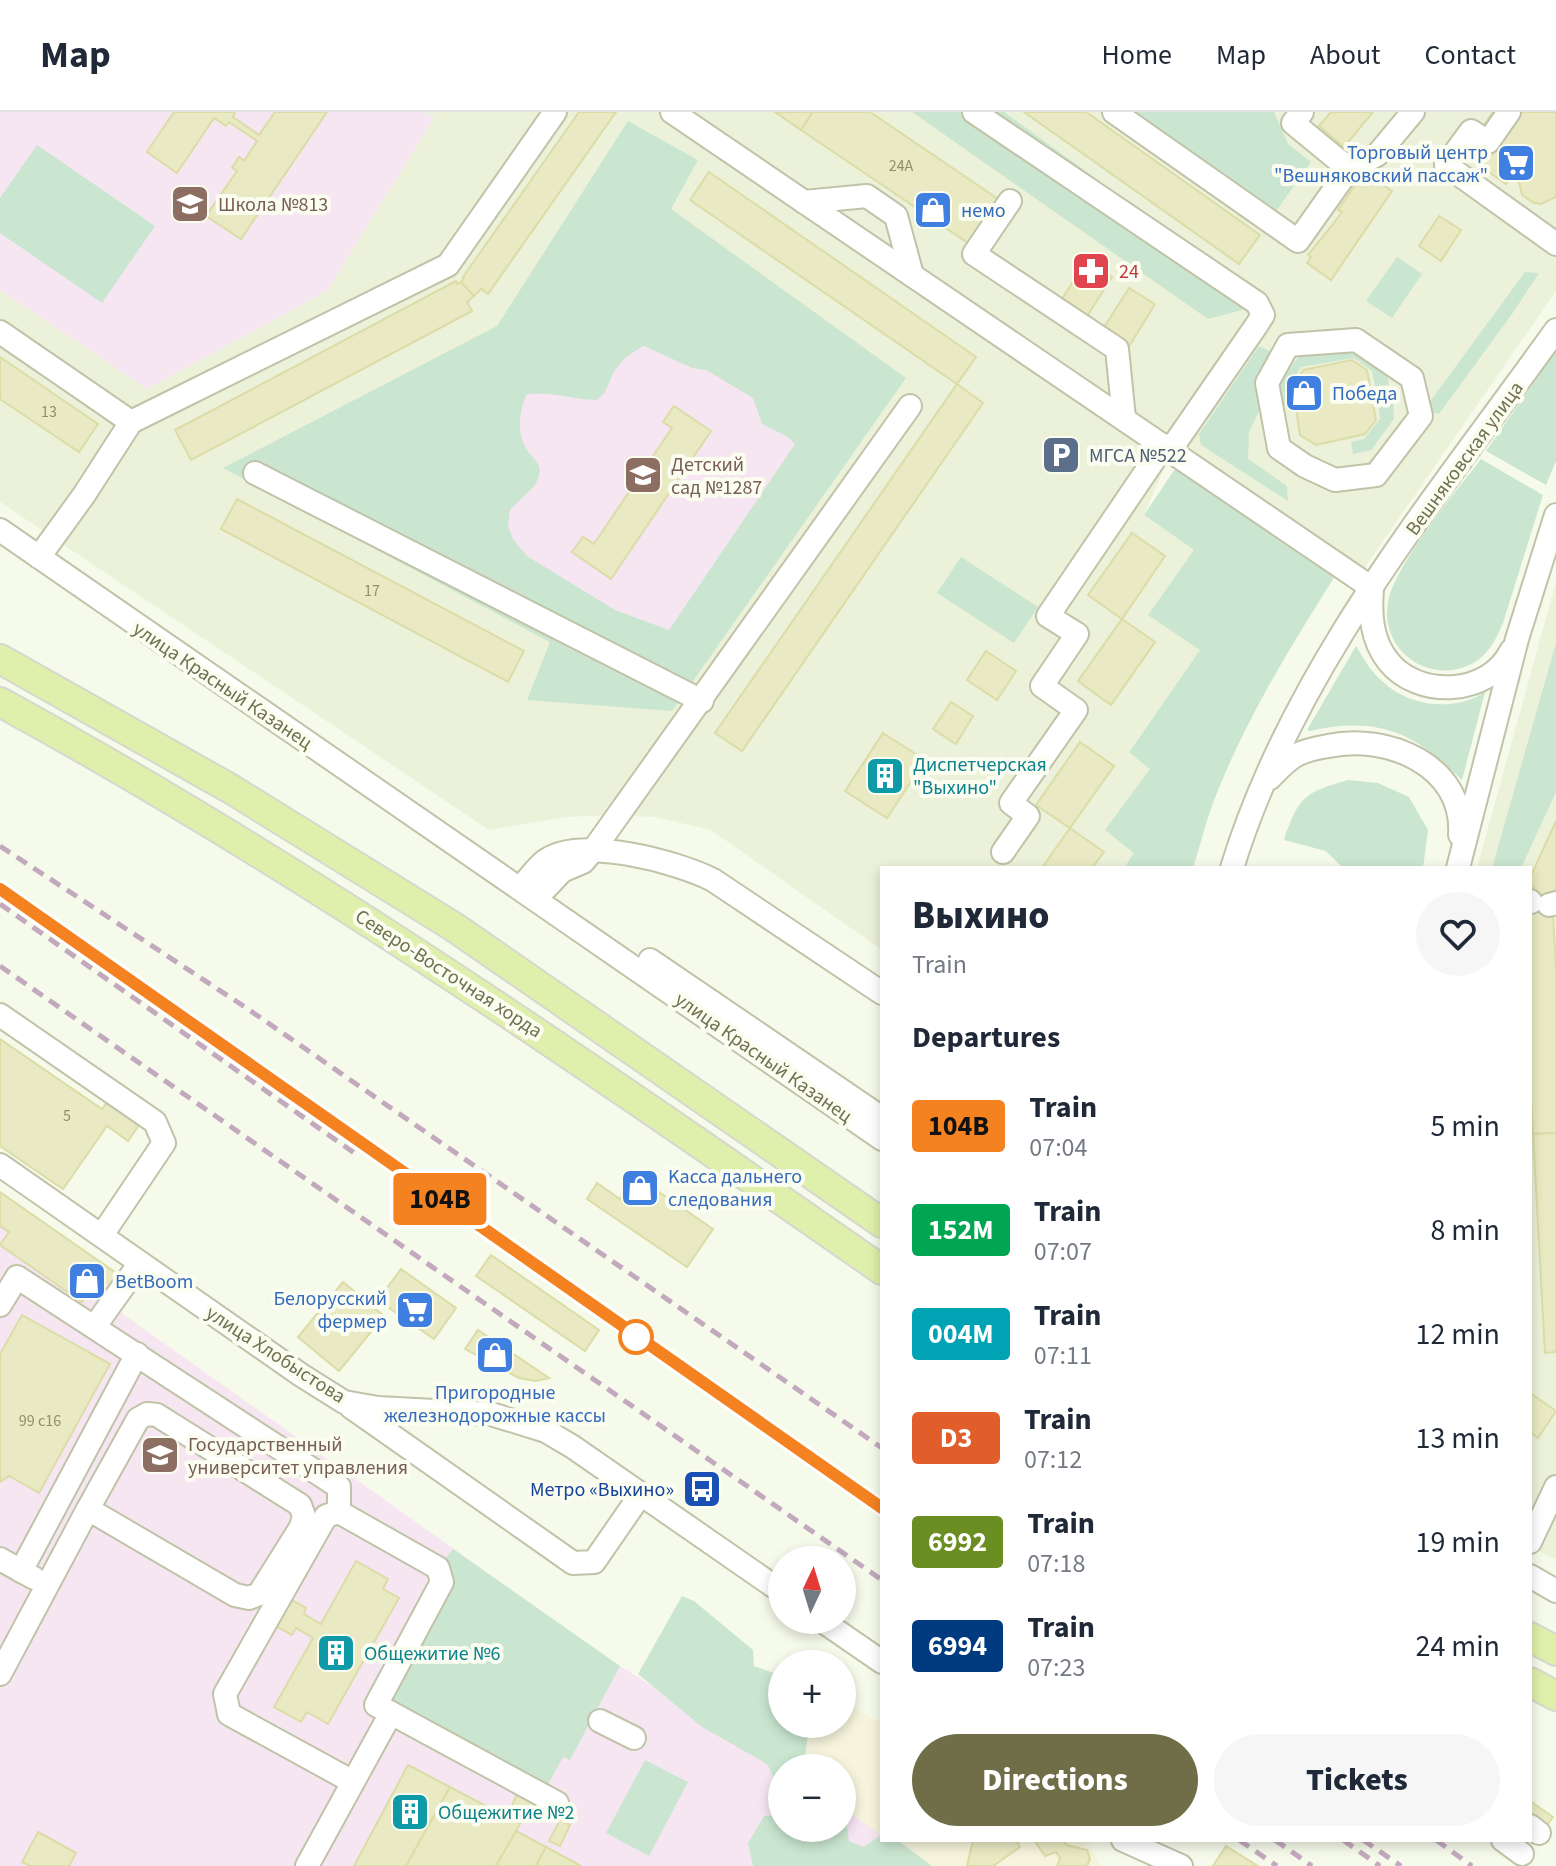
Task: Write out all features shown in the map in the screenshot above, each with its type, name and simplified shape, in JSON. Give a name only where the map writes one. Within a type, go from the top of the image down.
[{"type":"main road","name":"Северо-Восточная хорда","points":[[0,659],[231,789],[454,927],[880,1222]]},
{"type":"main road","name":"Северо-Восточная хорда","points":[[0,702],[166,795],[405,943],[569,1052],[880,1269]]},
{"type":"main road","points":[[1532,1638],[1556,1651]]},
{"type":"main road","points":[[1532,1683],[1556,1696]]},
{"type":"street","points":[[39,557],[131,422],[448,265],[555,112]]},
{"type":"street","points":[[672,112],[1372,588]]},
{"type":"street","points":[[974,112],[1257,303],[1263,315],[1048,616],[1077,634],[1042,686],[1076,710],[1011,803],[1028,816],[1003,852]]},
{"type":"street","points":[[1114,112],[1298,241],[1349,169],[1377,155],[1413,112]]},
{"type":"street","points":[[1302,112],[1293,123],[1349,169]]},
{"type":"street","points":[[1509,112],[1488,142],[1471,131],[1446,165],[1556,244]]},
{"type":"street","points":[[804,202],[867,196],[896,216],[912,275]]},
{"type":"street","points":[[1010,201],[974,254],[1117,349],[1124,418]]},
{"type":"street","name":"Вешняковская улица","points":[[1233,866],[1287,729],[1310,688],[1372,588],[1556,330]]},
{"type":"street","points":[[0,332],[131,422]]},
{"type":"street","points":[[1356,340],[1412,378],[1421,416],[1412,429],[1376,475],[1335,480],[1305,466],[1279,448],[1267,383],[1288,345],[1356,340]]},
{"type":"street","points":[[531,885],[583,862],[594,849],[910,406]]},
{"type":"street","points":[[255,473],[702,701]]},
{"type":"street","name":"Вешняковская улица","points":[[1458,866],[1517,639],[1556,515]]},
{"type":"street","name":"улица Красный Казанец","points":[[0,530],[447,839],[531,885],[880,1117]]},
{"type":"street","name":"Вешняковская улица","points":[[1372,588],[1370,610],[1373,635],[1388,661],[1410,679],[1438,688],[1467,685],[1488,678],[1507,660],[1517,639]]},
{"type":"street","name":"Вешняковская улица","points":[[1264,783],[1294,756],[1314,749],[1341,743],[1373,743],[1399,750],[1422,762],[1444,780],[1457,803],[1461,827],[1457,866]]},
{"type":"street","points":[[594,849],[689,868],[713,880],[880,992]]},
{"type":"street","name":"улица Красный Казанец","points":[[531,885],[880,1138]]},
{"type":"street","points":[[0,1015],[155,1122],[164,1143],[102,1235]]},
{"type":"street","name":"улица Хлобыстова","points":[[0,1165],[344,1402],[378,1408],[491,1414],[546,1431],[768,1582]]},
{"type":"street","points":[[95,1326],[140,1263]]},
{"type":"street","points":[[0,1305],[8,1275],[95,1326],[339,1487],[339,1512]]},
{"type":"street","points":[[21,1571],[137,1354]]},
{"type":"street","points":[[344,1402],[573,1563],[594,1562],[641,1494]]},
{"type":"street","points":[[0,1674],[46,1585],[88,1509],[138,1419],[147,1414],[157,1415],[300,1505],[304,1516],[301,1527],[259,1594],[249,1598],[235,1595],[88,1509]]},
{"type":"street","points":[[1532,1540],[1550,1519],[1556,1487]]},
{"type":"street","points":[[353,1782],[229,1714],[225,1694],[326,1516],[339,1512],[438,1568],[442,1582],[376,1705],[557,1803]]},
{"type":"street","points":[[0,1559],[46,1585]]},
{"type":"street","points":[[1532,1577],[1556,1591]]},
{"type":"street","points":[[841,1634],[880,1661]]},
{"type":"street","points":[[307,1866],[391,1713]]},
{"type":"street","points":[[600,1721],[634,1738]]},
{"type":"street","points":[[1123,1842],[1136,1866]]},
{"type":"street","points":[[1127,1842],[1181,1866]]},
{"type":"street","points":[[1506,1842],[1522,1854]]},
{"type":"shaded area","points":[[0,112],[1556,112],[1556,291],[1363,570],[1174,445],[1144,515],[1194,550],[1200,650],[1129,751],[1151,768],[1135,853],[1125,866],[880,866],[880,949],[711,830],[655,817],[611,815],[567,817],[489,830],[0,502]]},
{"type":"shaded area","name":"Школа №813","points":[[0,112],[424,112],[434,118],[327,291],[147,389],[0,290]]},
{"type":"shaded area","points":[[912,112],[1004,112],[1225,272],[1257,289],[1246,309],[1208,319]]},
{"type":"shaded area","points":[[1128,112],[1274,112],[1288,144],[1311,162],[1274,214]]},
{"type":"shaded area","points":[[628,121],[698,160],[671,209],[906,378],[672,711],[527,700],[550,642],[223,468],[497,326]],"holes":[[[644,346],[692,368],[706,370],[753,398],[762,424],[795,444],[669,630],[615,610],[527,556],[513,539],[508,526],[510,510],[533,487],[540,472],[527,450],[520,429],[527,394],[597,400],[620,364]]]},
{"type":"shaded area","points":[[37,145],[155,226],[102,303],[0,233],[0,198]]},
{"type":"shaded area","points":[[1397,257],[1422,274],[1392,318],[1366,301]]},
{"type":"shaded area","points":[[1525,272],[1539,273],[1439,414],[1431,412],[1429,403]]},
{"type":"shaded area","name":"Детский сад №1287","points":[[599,282],[838,437],[687,668],[449,513]]},
{"type":"shaded area","points":[[1259,346],[1273,353],[1257,384],[1259,411],[1249,432],[1248,459],[1287,486],[1288,501],[1201,445],[1199,434]]},
{"type":"shaded area","points":[[1354,347],[1386,367],[1389,385],[1375,386],[1372,371],[1354,358],[1301,367],[1290,385],[1292,405],[1281,406],[1279,384],[1299,356]]},
{"type":"shaded area","points":[[1556,351],[1556,461],[1546,485],[1486,451]]},
{"type":"shaded area","points":[[1393,399],[1394,419],[1371,450],[1353,454],[1351,442],[1364,439],[1380,419],[1378,401]]},
{"type":"shaded area","points":[[1481,459],[1543,495],[1503,623],[1492,645],[1480,659],[1458,669],[1426,667],[1412,660],[1392,636],[1387,620],[1388,602],[1414,549]]},
{"type":"shaded area","points":[[1179,463],[1335,576],[1253,715],[1213,803],[1194,866],[1125,866],[1134,853],[1105,830],[1150,769],[1129,752],[1200,650],[1148,615],[1194,550],[1144,515]]},
{"type":"shaded area","points":[[961,557],[1038,607],[1014,643],[937,593]]},
{"type":"shaded area","points":[[1556,582],[1556,1560],[1532,1547],[1532,866],[1478,866]]},
{"type":"shaded area","points":[[1556,643],[1556,792],[1522,866],[1493,866]]},
{"type":"shaded area","points":[[1356,646],[1379,678],[1406,697],[1432,704],[1446,704],[1485,692],[1462,780],[1428,750],[1394,732],[1356,726],[1307,730]]},
{"type":"shaded area","points":[[1348,780],[1378,783],[1409,797],[1428,830],[1423,866],[1341,866],[1326,851],[1284,840],[1299,805],[1312,793]]},
{"type":"shaded area","name":"Государственный университет управления","points":[[0,1226],[9,1232],[1,1246],[81,1302],[89,1290],[612,1661],[768,1757],[768,1842],[856,1842],[856,1817],[880,1835],[880,1842],[885,1842],[925,1866],[0,1866]]},
{"type":"shaded area","points":[[453,1549],[620,1666],[570,1760],[563,1757],[542,1796],[376,1705],[438,1568]]},
{"type":"shaded area","points":[[682,1596],[694,1601],[753,1650],[754,1666],[768,1671],[768,1738],[808,1738],[805,1754],[768,1754],[768,1766],[702,1727],[638,1674]]},
{"type":"shaded area","points":[[856,1708],[880,1723],[880,1835],[856,1817],[856,1754],[804,1754],[810,1738],[856,1738]]},
{"type":"shaded area","points":[[645,1760],[688,1782],[649,1856],[606,1833]]},
{"type":"shaded area","points":[[764,1816],[768,1816],[768,1842],[851,1842],[863,1847],[880,1836],[880,1842],[900,1842],[932,1866],[753,1866],[748,1843]]},
{"type":"shaded area","points":[[891,1842],[1087,1842],[1101,1866],[925,1866]]},
{"type":"building","points":[[174,112],[235,112],[233,117],[259,135],[275,112],[327,112],[241,239],[206,216],[237,171],[232,168],[239,157],[244,161],[257,141],[229,122],[226,126],[214,118],[177,173],[147,152]]},
{"type":"building","points":[[579,112],[616,112],[488,294],[481,289],[474,296],[461,282],[463,277]]},
{"type":"building","points":[[775,112],[813,112],[801,130]]},
{"type":"building","points":[[813,112],[870,112],[1001,201],[971,245],[801,130]]},
{"type":"building","points":[[1024,112],[1086,112],[1260,235],[1239,264]]},
{"type":"building","points":[[1331,112],[1373,112],[1344,147],[1319,126]]},
{"type":"building","name":"Торговый центр \"Вешняковский пассаж\"","points":[[1493,112],[1556,112],[1556,197],[1541,204],[1534,203],[1522,195],[1521,177],[1515,173],[1506,184],[1463,154]]},
{"type":"building","points":[[709,172],[976,357],[957,384],[690,200]]},
{"type":"building","points":[[1367,174],[1392,191],[1331,280],[1307,263],[1311,257],[1308,255],[1342,212],[1338,210],[1360,178],[1363,180]]},
{"type":"building","points":[[1439,216],[1461,230],[1441,261],[1419,246]]},
{"type":"building","points":[[1086,261],[1112,277],[1086,318],[1060,302]]},
{"type":"building","points":[[456,281],[457,284],[461,282],[474,296],[467,302],[472,311],[191,460],[175,430]]},
{"type":"building","points":[[1129,288],[1155,304],[1130,345],[1103,329]]},
{"type":"building","points":[[0,357],[98,424],[79,452],[0,399]]},
{"type":"building","points":[[1352,360],[1367,370],[1376,420],[1365,434],[1316,445],[1300,435],[1293,388],[1303,370]]},
{"type":"building","points":[[957,384],[983,403],[742,751],[715,733]]},
{"type":"building","points":[[674,406],[711,431],[611,579],[572,552],[583,537],[594,544],[672,428],[663,422]]},
{"type":"building","points":[[237,499],[524,651],[508,682],[221,529]]},
{"type":"building","points":[[1132,533],[1165,556],[1122,619],[1088,595]]},
{"type":"building","points":[[1122,619],[1155,642],[1111,705],[1078,681]]},
{"type":"building","points":[[986,651],[1016,671],[997,700],[967,680]]},
{"type":"building","points":[[951,702],[973,716],[956,744],[933,729]]},
{"type":"building","name":"Диспетчерская \"Выхино\"","points":[[883,733],[925,760],[887,818],[845,791]]},
{"type":"building","points":[[1080,742],[1114,766],[1070,828],[1036,805]]},
{"type":"building","points":[[1556,821],[1556,896],[1532,902],[1532,874]]},
{"type":"building","points":[[1070,828],[1104,852],[1094,866],[1043,866]]},
{"type":"building","points":[[1549,905],[1548,916],[1553,916],[1556,1133],[1533,1134],[1532,909]]},
{"type":"building","points":[[0,1039],[102,1109],[110,1098],[142,1121],[128,1141],[107,1126],[63,1189],[0,1146]]},
{"type":"building","points":[[1556,1133],[1556,1352],[1545,1353],[1533,1134]]},
{"type":"building","points":[[640,1179],[713,1229],[687,1267],[587,1199],[597,1183],[620,1199],[626,1190],[631,1193]]},
{"type":"building","points":[[0,1192],[119,1275],[103,1299],[89,1290],[82,1302],[0,1245],[9,1232],[0,1226]]},
{"type":"building","points":[[491,1255],[599,1330],[585,1351],[476,1276]]},
{"type":"building","points":[[401,1269],[456,1308],[434,1339],[378,1300]]},
{"type":"building","points":[[343,1282],[384,1316],[339,1371],[298,1337]]},
{"type":"building","points":[[22,1315],[110,1364],[39,1493],[9,1476],[0,1482],[0,1354]]},
{"type":"building","name":"Пригородные железнодорожные кассы","points":[[478,1330],[549,1378],[536,1381],[519,1378],[465,1349]]},
{"type":"building","points":[[1532,1394],[1556,1411],[1538,1438],[1532,1434]]},
{"type":"building","name":"Общежитие №6","points":[[356,1561],[388,1579],[383,1589],[399,1598],[328,1724],[307,1712],[301,1722],[274,1707],[313,1638],[296,1628],[292,1635],[270,1623],[285,1596],[306,1608],[304,1614],[321,1624]]},
{"type":"building","name":"Общежитие №2","points":[[408,1765],[450,1787],[406,1866],[354,1866]]},
{"type":"building","points":[[450,1787],[520,1824],[496,1866],[406,1866]]},
{"type":"building","points":[[518,1793],[537,1803],[529,1817],[511,1807]]},
{"type":"building","points":[[1532,1802],[1553,1817],[1544,1829],[1532,1820]]},
{"type":"building","points":[[560,1820],[570,1825],[560,1846],[549,1841]]},
{"type":"building","points":[[516,1831],[546,1847],[536,1866],[496,1866]]},
{"type":"building","points":[[38,1832],[76,1853],[69,1866],[30,1866],[22,1862]]},
{"type":"building","points":[[973,1842],[1017,1842],[1020,1847],[993,1866],[967,1866]]},
{"type":"building","points":[[1035,1842],[1065,1842],[1087,1850],[1090,1859],[1087,1866],[1057,1866],[1060,1858],[1056,1852],[1045,1856]]},
{"type":"building","points":[[1226,1846],[1258,1866],[1213,1866]]},
{"type":"building","points":[[546,1847],[581,1866],[536,1866]]},
{"type":"railway","points":[[0,846],[245,1007],[880,1447]]},
{"type":"railway","points":[[0,889],[880,1507]]},
{"type":"railway","points":[[0,904],[360,1157]]},
{"type":"railway","points":[[0,966],[880,1579]]},
{"type":"railway","points":[[1242,1842],[1277,1866]]},
{"type":"railway","points":[[1278,1842],[1312,1866]]},
{"type":"railway","points":[[1346,1842],[1380,1866]]},
{"type":"railway","points":[[1366,1842],[1401,1866]]},
{"type":"railway","points":[[1439,1842],[1472,1866]]},
{"type":"train","name":"104В","points":[[0,889],[880,1507]]},
{"type":"place","name":"Торговый центр \"Вешняковский пассаж\"","points":[[1516,163]]},
{"type":"place","name":"Школа №813","points":[[190,204]]},
{"type":"place","name":"немо","points":[[933,210]]},
{"type":"place","name":"24","points":[[1091,271]]},
{"type":"place","name":"Победа","points":[[1304,393]]},
{"type":"place","name":"МГСА №522","points":[[1061,455]]},
{"type":"place","name":"Детский сад №1287","points":[[643,475]]},
{"type":"place","name":"Диспетчерская \"Выхино\"","points":[[885,776]]},
{"type":"place","name":"Kасса дальнего следования","points":[[640,1188]]},
{"type":"place","name":"BetBoom","points":[[87,1281]]},
{"type":"place","name":"Белорусский фермер","points":[[415,1310]]},
{"type":"place","name":"Пригородные железнодорожные кассы","points":[[495,1355]]},
{"type":"place","name":"Государственный университет управления","points":[[160,1455]]},
{"type":"place","name":"Метро «Выхино»","points":[[702,1489]]},
{"type":"place","name":"Общежитие №6","points":[[336,1653]]},
{"type":"place","name":"Общежитие №2","points":[[410,1812]]}]
